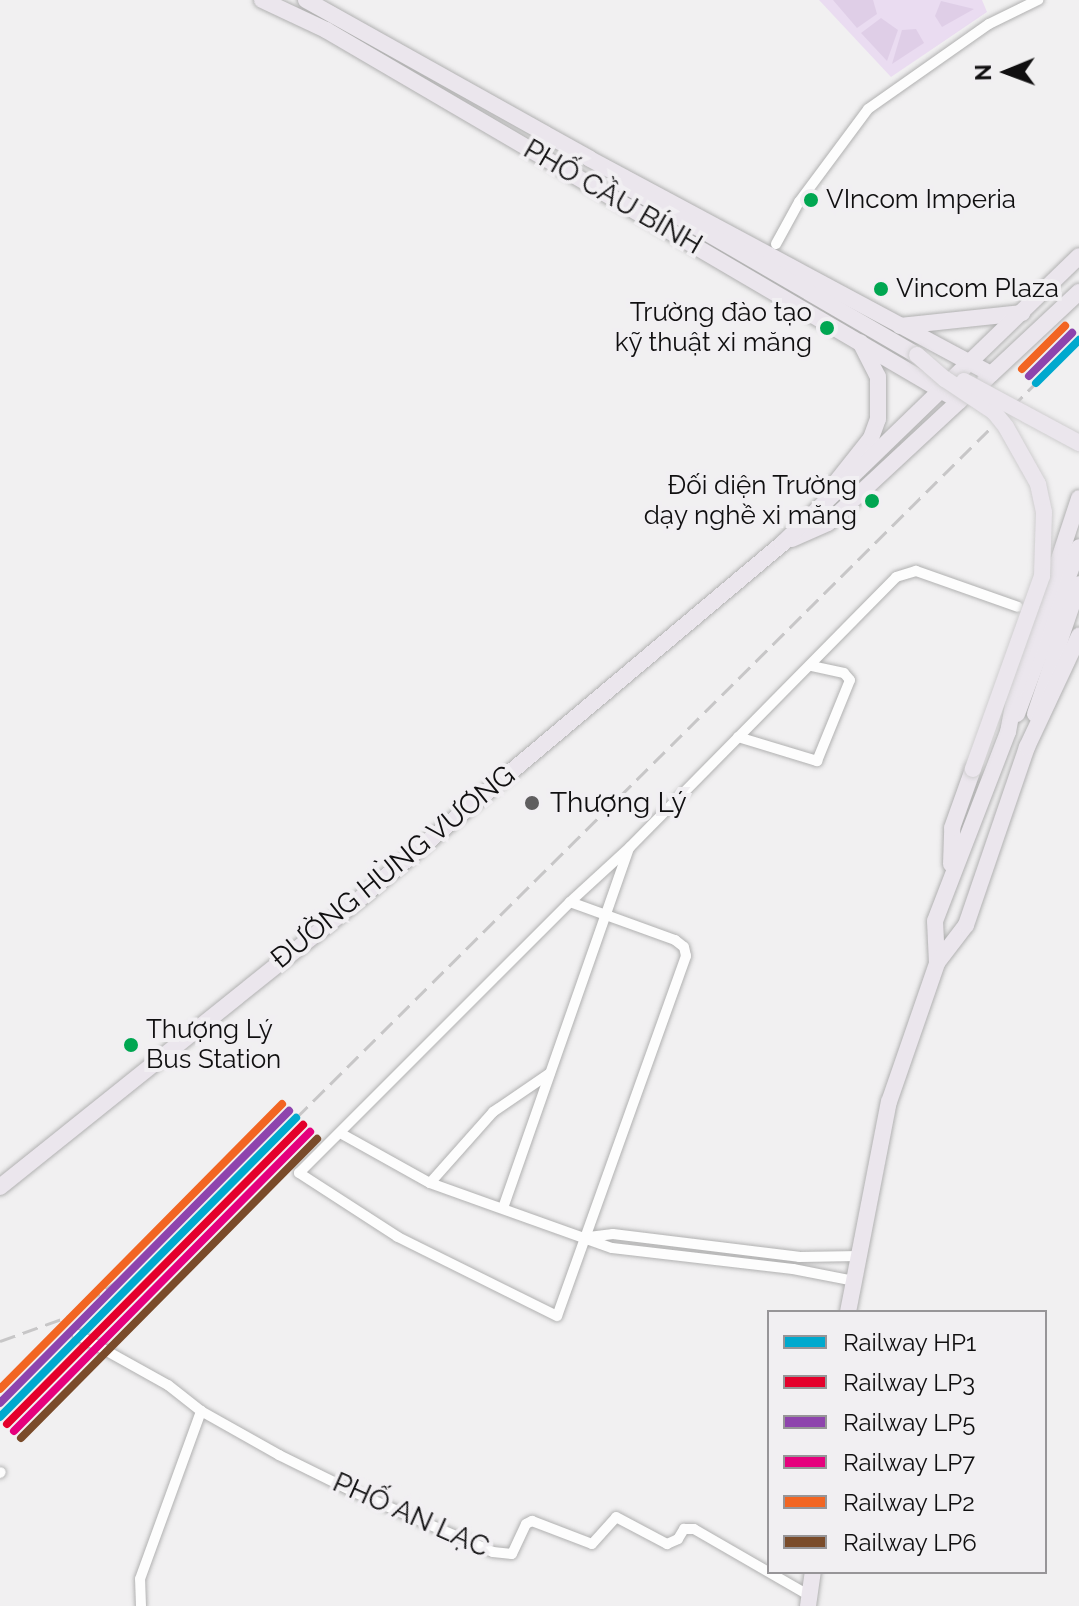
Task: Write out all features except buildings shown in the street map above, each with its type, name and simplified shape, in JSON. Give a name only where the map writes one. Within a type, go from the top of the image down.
[{"type":"main road","name":"PHỐ CẦU BÍNH","points":[[262,0],[326,30],[857,338],[959,401]]},
{"type":"main road","name":"PHỐ CẦU BÍNH","points":[[306,0],[590,159],[991,374]]},
{"type":"main road","points":[[590,159],[635,195],[1079,443]]},
{"type":"main road","points":[[590,182],[635,195]]},
{"type":"main road","name":"ĐƯỜNG HÙNG VƯƠNG","points":[[0,1187],[368,892],[783,543],[1079,256]]},
{"type":"main road","name":"ĐƯỜNG HÙNG VƯƠNG","points":[[783,543],[828,523],[1079,292]]},
{"type":"main road","points":[[900,326],[1022,313],[1038,331]]},
{"type":"main road","points":[[828,499],[844,468],[871,438],[878,419],[878,377],[857,338]]},
{"type":"main road","points":[[917,355],[1000,419],[1038,484],[1044,512],[1042,576],[952,828],[950,880]]},
{"type":"main road","points":[[1008,732],[1016,689],[1079,498]]},
{"type":"main road","points":[[937,963],[935,921],[1008,732],[1027,694],[1079,547]]},
{"type":"main road","points":[[848,1310],[889,1102],[937,963],[966,925],[1027,747],[1041,690],[1079,584]]},
{"type":"main road","points":[[1027,747],[1079,636]]},
{"type":"main road","points":[[809,1601],[813,1574]]},
{"type":"street","points":[[776,244],[799,202],[868,109],[989,24],[1031,1]]},
{"type":"street","points":[[570,902],[675,940],[684,947],[686,956],[557,1316],[398,1237],[299,1173],[570,902],[630,847],[896,577],[908,571],[1018,607]]},
{"type":"street","points":[[738,737],[817,761],[850,680],[844,673],[810,666]]},
{"type":"street","points":[[503,1208],[630,847]]},
{"type":"street","points":[[430,1183],[493,1112],[550,1073]]},
{"type":"street","points":[[340,1133],[430,1183],[612,1248],[793,1269],[854,1281]]},
{"type":"street","points":[[587,1238],[613,1234],[799,1257],[859,1256]]},
{"type":"street","name":"PHỐ AN LẠC","points":[[78,1335],[168,1385],[201,1411],[356,1493],[505,1556],[512,1554],[526,1524],[532,1521],[592,1544],[616,1517],[667,1544],[678,1539],[684,1529],[694,1529],[809,1601]]},
{"type":"street","points":[[141,1606],[140,1579],[201,1411]]},
{"type":"shaded area","points":[[819,0],[982,0],[987,12],[891,77]]},
{"type":"shaded area","points":[[833,0],[873,0],[877,14],[857,28]]},
{"type":"shaded area","points":[[941,1],[974,9],[942,27],[935,16]]},
{"type":"shaded area","points":[[881,18],[898,30],[887,61],[861,33]]},
{"type":"shaded area","points":[[916,29],[924,43],[892,64],[902,30]]},
{"type":"railway","points":[[296,1118],[1036,383]]},
{"type":"railway","points":[[0,1341],[67,1317],[138,1266]]},
{"type":"rail line","name":"LP2","points":[[1022,369],[1065,326]]},
{"type":"rail line","name":"LP5","points":[[1029,376],[1072,333]]},
{"type":"rail line","name":"HP1","points":[[1036,383],[1079,340]]},
{"type":"rail line","name":"LP2","points":[[0,1389],[282,1104]]},
{"type":"rail line","name":"LP5","points":[[0,1403],[289,1111]]},
{"type":"rail line","name":"HP1","points":[[0,1417],[296,1118]]},
{"type":"rail line","name":"LP3","points":[[7,1424],[303,1125]]},
{"type":"rail line","name":"LP7","points":[[14,1431],[310,1132]]},
{"type":"rail line","name":"LP6","points":[[21,1438],[317,1139]]},
{"type":"place","name":"VIncom Imperia","points":[[811,200]]},
{"type":"place","name":"Vincom Plaza","points":[[881,289]]},
{"type":"place","name":"Trường đào tạo kỹ thuật xi măng","points":[[827,328]]},
{"type":"place","name":"Đối diện Trường dạy nghề xi măng","points":[[872,501]]},
{"type":"place","name":"Thượng Lý","points":[[532,803]]},
{"type":"place","name":"Thượng Lý Bus Station","points":[[131,1045]]}]
